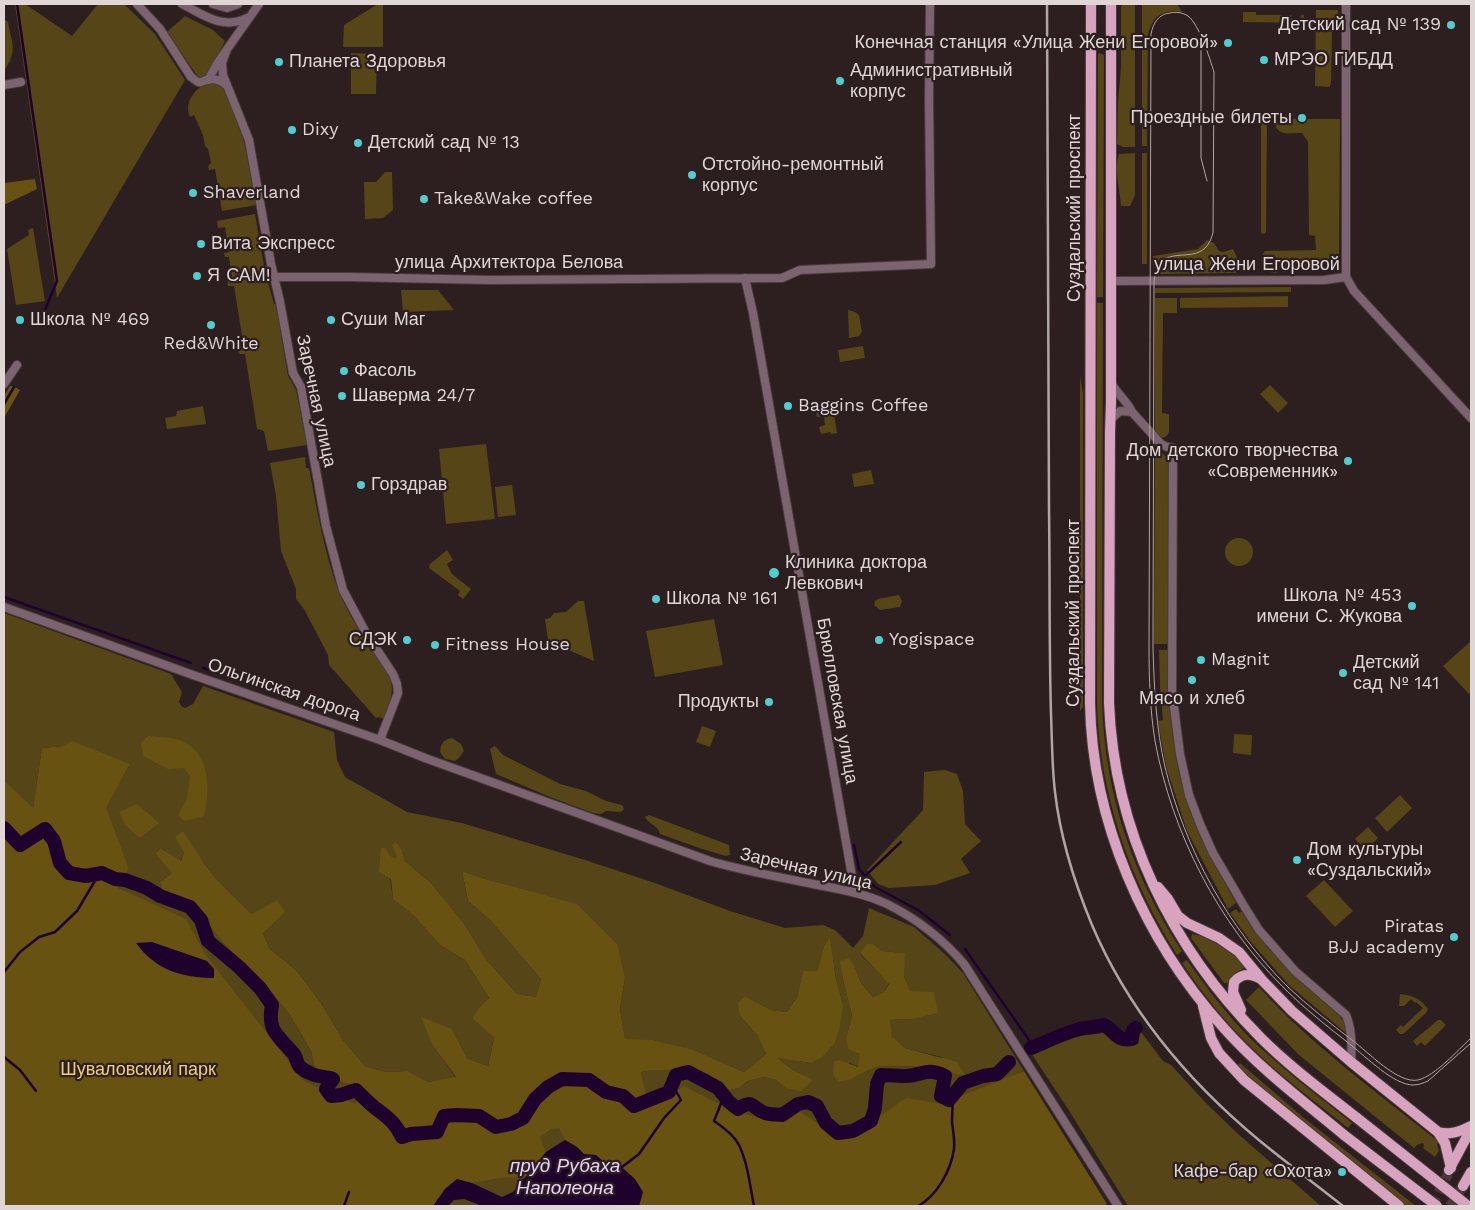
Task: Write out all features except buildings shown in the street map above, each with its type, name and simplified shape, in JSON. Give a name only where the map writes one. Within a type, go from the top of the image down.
[{"type":"main road","name":"Суздальский проспект","points":[[1091,4],[1090,716],[1093,749],[1103,801],[1115,842],[1135,891],[1165,949],[1222,1027],[1260,1064],[1344,1135],[1437,1206]]},
{"type":"main road","name":"Суздальский проспект","points":[[1111,4],[1110,725],[1116,772],[1134,839],[1148,876],[1181,939],[1223,996],[1246,1022],[1288,1062],[1468,1206]]},
{"type":"main road","points":[[1092,50],[1096,44],[1101,43],[1106,45],[1111,53]]},
{"type":"main road","points":[[1148,876],[1168,899],[1178,916],[1196,928],[1230,944],[1292,1011],[1351,1062],[1438,1132],[1445,1143],[1449,1171],[1471,1128]]},
{"type":"main road","points":[[1246,1022],[1233,992],[1234,982],[1247,974],[1252,974],[1262,980]]},
{"type":"main road","points":[[1202,1002],[1211,1038],[1230,1067],[1258,1093],[1399,1206]]},
{"type":"main road","points":[[1438,1132],[1456,1133],[1471,1128]]},
{"type":"street","points":[[137,4],[160,29],[191,77],[197,82],[208,80],[222,82],[227,86]]},
{"type":"street","points":[[182,4],[224,23],[239,22],[249,17]]},
{"type":"street","points":[[213,4],[227,8],[238,4]]},
{"type":"street","points":[[208,80],[218,62],[258,4]]},
{"type":"street","name":"улица Архитектора Белова","points":[[274,277],[491,280],[782,278],[800,270],[930,264],[930,4]]},
{"type":"street","points":[[1346,4],[1346,277]]},
{"type":"street","name":"Заречная улица","points":[[227,49],[222,63],[223,75],[249,140],[293,373],[301,387],[326,526],[343,590],[362,626],[393,674],[397,684],[398,693],[380,740]]},
{"type":"street","points":[[4,85],[21,82]]},
{"type":"street","name":"улица Жени Егоровой","points":[[1111,281],[1324,280],[1346,277],[1354,291],[1471,418]]},
{"type":"street","name":"Брюлловская улица","points":[[745,278],[753,313],[855,893]]},
{"type":"street","points":[[4,384],[17,365]]},
{"type":"street","points":[[1111,383],[1118,395],[1161,444],[1173,448],[1172,691],[1180,754],[1194,811],[1213,853],[1259,930],[1295,970],[1348,1018],[1351,1039],[1351,1062]]},
{"type":"street","points":[[1110,420],[1120,411],[1132,412]]},
{"type":"street","name":"Ольгинская дорога","points":[[4,607],[380,740],[553,804]]},
{"type":"street","name":"Заречная улица","points":[[553,804],[719,863],[855,893],[887,904],[934,933],[959,958],[1118,1206]]},
{"type":"green space","points":[[15,4],[25,4],[72,36],[98,4],[124,4],[155,34],[185,80],[57,298]]},
{"type":"green space","points":[[378,4],[383,4],[383,47],[343,47],[344,25]]},
{"type":"green space","points":[[1123,4],[1135,4],[1135,147],[1123,147],[1117,144],[1121,68],[1121,7]]},
{"type":"green space","points":[[1142,4],[1177,4],[1182,12],[1170,12],[1160,15],[1153,22],[1148,34],[1147,146],[1142,146]]},
{"type":"green space","points":[[1316,10],[1338,10],[1338,29],[1332,30],[1331,84],[1329,87],[1315,86]]},
{"type":"green space","points":[[1243,12],[1256,12],[1256,15],[1291,15],[1292,20],[1300,20],[1301,15],[1304,15],[1304,23],[1243,22]]},
{"type":"green space","points":[[185,16],[213,30],[225,41],[207,75],[204,77],[200,78],[196,74],[167,32]]},
{"type":"green space","points":[[4,19],[8,22],[13,47],[11,58],[4,71]]},
{"type":"green space","points":[[351,53],[377,54],[376,94],[351,94]]},
{"type":"green space","points":[[1099,53],[1104,55],[1103,297],[1097,297]]},
{"type":"green space","points":[[212,81],[223,87],[242,132],[257,205],[222,211],[215,169],[209,170],[208,167],[211,162],[208,149],[205,146],[203,135],[194,115],[190,117],[188,111],[190,100],[197,90]]},
{"type":"green space","points":[[1261,118],[1267,118],[1266,232],[1264,234],[1261,233]]},
{"type":"green space","points":[[1274,119],[1340,119],[1339,260],[1326,259],[1326,262],[1315,262],[1315,269],[1277,269],[1277,273],[1272,273],[1265,269],[1262,263],[1265,251],[1316,250],[1315,236],[1309,235],[1308,142],[1302,133],[1283,133],[1277,129]]},
{"type":"green space","points":[[1135,153],[1135,195],[1130,206],[1121,206],[1117,172],[1119,154]]},
{"type":"green space","points":[[1142,153],[1147,153],[1147,264],[1142,264]]},
{"type":"green space","points":[[385,172],[392,172],[393,210],[383,218],[365,219],[364,182],[376,182]]},
{"type":"green space","points":[[35,179],[37,189],[4,205],[4,183]]},
{"type":"green space","points":[[255,214],[265,272],[274,304],[276,304],[288,376],[296,390],[307,445],[268,451],[264,431],[257,429],[245,354],[239,354],[238,350],[244,348],[234,286],[228,286],[227,279],[232,278],[229,257],[225,257],[224,253],[229,252],[225,227],[218,228],[217,221]]},
{"type":"green space","points":[[33,228],[45,301],[16,305],[7,249],[29,235],[28,230]]},
{"type":"green space","points":[[1207,240],[1214,243],[1219,251],[1223,252],[1233,249],[1238,264],[1236,273],[1158,274],[1163,265],[1153,266],[1153,256],[1198,249]]},
{"type":"green space","points":[[1291,287],[1291,292],[1155,293],[1155,288]]},
{"type":"green space","points":[[401,290],[438,290],[454,310],[403,312]]},
{"type":"green space","points":[[1288,296],[1288,307],[1180,308],[1180,298]]},
{"type":"green space","points":[[1155,298],[1177,298],[1177,313],[1163,313],[1162,413],[1169,414],[1169,432],[1163,437],[1155,434]]},
{"type":"green space","points":[[1097,303],[1103,303],[1102,703],[1105,746],[1120,819],[1146,888],[1182,951],[1177,955],[1160,926],[1131,866],[1111,802],[1099,737],[1097,703]]},
{"type":"green space","points":[[848,310],[859,315],[862,332],[859,336],[849,338]]},
{"type":"green space","points":[[863,346],[865,358],[840,362],[838,350]]},
{"type":"green space","points":[[1080,376],[1083,393],[1083,707],[1080,711]]},
{"type":"green space","points":[[1270,385],[1288,403],[1278,413],[1260,394]]},
{"type":"green space","points":[[10,386],[20,390],[4,418],[4,396]]},
{"type":"green space","points":[[203,406],[206,424],[167,429],[165,418],[176,416],[177,411]]},
{"type":"green space","points":[[833,408],[837,433],[821,434],[819,427],[825,425],[824,416],[817,417],[816,413]]},
{"type":"green space","points":[[486,444],[495,519],[446,524],[439,449]]},
{"type":"green space","points":[[1155,444],[1166,457],[1169,465],[1168,644],[1154,644]]},
{"type":"green space","points":[[305,457],[325,546],[339,592],[356,625],[390,677],[392,693],[384,719],[376,718],[329,665],[328,655],[304,609],[296,599],[296,589],[281,551],[276,496],[270,463]]},
{"type":"green space","points":[[871,470],[874,484],[854,487],[852,474]]},
{"type":"green space","points":[[512,485],[516,515],[498,517],[495,487]]},
{"type":"green space","points":[[1239,538],[1249,542],[1253,552],[1249,562],[1239,566],[1229,562],[1225,552],[1229,542]]},
{"type":"green space","points":[[447,550],[453,560],[447,564],[452,574],[471,589],[463,599],[458,595],[460,591],[429,568],[430,564]]},
{"type":"green space","points":[[899,595],[902,601],[900,607],[880,610],[874,605],[878,599]]},
{"type":"green space","points":[[578,601],[584,601],[594,661],[548,641],[545,619],[550,618],[554,613],[566,612]]},
{"type":"green space","points":[[4,613],[171,674],[182,692],[179,702],[185,708],[193,704],[203,686],[334,732],[337,760],[345,777],[407,812],[462,823],[585,860],[655,883],[730,911],[785,928],[823,925],[835,930],[853,948],[863,936],[869,908],[914,927],[963,973],[1024,1071],[1019,1073],[1104,1206],[4,1206],[4,839],[129,868],[105,808],[130,764],[63,746],[42,748],[33,809],[4,780]],"holes":[[[162,848],[180,862],[184,852],[203,862],[218,881],[252,914],[269,948],[297,971],[321,1003],[343,1040],[365,1066],[386,1072],[408,1071],[428,1082],[456,1078],[433,1046],[452,1029],[467,1058],[488,1066],[494,1038],[472,1018],[479,1007],[489,998],[465,960],[440,945],[414,916],[393,899],[386,848],[395,859],[396,854],[402,851],[405,861],[431,883],[463,922],[486,959],[517,994],[536,997],[541,979],[490,920],[468,901],[462,871],[534,893],[625,978],[620,1009],[625,1040],[653,1040],[690,1049],[744,1072],[766,1054],[757,1035],[740,1016],[745,996],[771,1010],[787,1012],[797,997],[803,971],[817,971],[824,946],[830,936],[836,979],[843,1004],[810,1063],[777,1057],[793,1070],[812,1080],[785,1088],[776,1080],[764,1077],[748,1081],[739,1088],[729,1090],[708,1074],[691,1068],[641,1072],[644,1090],[648,1099],[360,1099],[368,1092],[340,1082],[314,1065],[311,1051],[290,1015],[264,983],[223,943],[198,911],[186,899],[163,895],[160,882],[172,873]],[[881,951],[904,953],[904,976],[910,992],[911,1019],[889,1020],[892,1036],[905,1048],[941,1057],[954,1074],[942,1067],[880,1066],[852,1079],[849,1063],[859,1067],[861,1054],[846,1038],[852,1016],[843,980],[841,961],[855,967],[861,983],[873,997],[884,992],[889,983],[860,954]]]},
{"type":"green space","points":[[714,619],[723,665],[655,677],[646,631]]},
{"type":"green space","points":[[1471,641],[1471,692],[1469,694],[1443,666]]},
{"type":"green space","points":[[1159,650],[1168,650],[1169,690],[1175,752],[1184,792],[1200,835],[1236,903],[1228,909],[1187,831],[1166,766],[1158,721],[1163,720]]},
{"type":"green space","points":[[702,726],[716,731],[710,747],[696,742]]},
{"type":"green space","points":[[1234,734],[1252,735],[1251,755],[1233,753]]},
{"type":"green space","points":[[148,736],[176,739],[196,751],[202,760],[207,781],[204,816],[184,821],[178,815],[187,799],[190,776],[184,768],[168,769],[143,756],[141,743]]},
{"type":"green space","points":[[452,738],[461,744],[464,751],[455,761],[445,759],[440,752],[443,742]]},
{"type":"green space","name":"Шуваловский парк","points":[[72,741],[130,764],[106,808],[129,868],[118,888],[186,919],[205,954],[304,1081],[355,1104],[367,1092],[352,1085],[325,1077],[314,1065],[311,1051],[290,1015],[264,983],[223,943],[186,899],[163,895],[160,882],[172,873],[156,854],[161,848],[181,861],[184,852],[175,837],[183,831],[218,881],[252,914],[277,900],[285,912],[263,933],[269,948],[297,971],[321,1003],[343,1040],[365,1066],[386,1072],[408,1071],[428,1082],[456,1077],[433,1046],[421,1017],[452,1029],[467,1058],[488,1066],[494,1038],[472,1018],[479,1007],[489,998],[465,960],[440,945],[414,916],[393,899],[391,879],[379,872],[381,848],[386,848],[395,859],[396,854],[392,846],[395,842],[402,851],[405,861],[431,883],[463,922],[486,959],[517,994],[536,997],[541,979],[490,920],[468,901],[462,871],[577,904],[617,944],[625,978],[620,1009],[625,1039],[653,1040],[691,1049],[744,1072],[766,1054],[757,1035],[740,1016],[738,1003],[745,996],[771,1010],[787,1012],[797,997],[803,971],[817,971],[824,946],[830,936],[836,979],[843,1004],[835,1043],[822,1057],[811,1063],[778,1058],[793,1070],[813,1080],[801,1091],[785,1088],[776,1080],[764,1077],[748,1081],[739,1088],[729,1090],[708,1074],[691,1068],[641,1072],[647,1094],[655,1105],[684,1086],[728,1108],[751,1116],[778,1119],[801,1112],[833,1135],[850,1137],[906,1098],[941,1104],[1024,1071],[1107,1204],[1104,1206],[639,1206],[643,1192],[617,1163],[604,1162],[596,1155],[584,1154],[565,1140],[559,1128],[551,1129],[540,1137],[546,1152],[526,1177],[500,1178],[472,1183],[457,1179],[445,1189],[433,1206],[4,1206],[4,780],[33,808],[42,748],[63,746]]},
{"type":"green space","points":[[495,746],[503,755],[560,784],[586,791],[606,801],[622,805],[624,809],[621,812],[606,811],[601,814],[593,813],[496,774],[490,749]]},
{"type":"green space","points":[[945,770],[957,774],[963,791],[965,824],[981,841],[961,859],[970,873],[935,885],[889,888],[878,884],[867,870],[923,810],[924,772]]},
{"type":"green space","points":[[1400,795],[1412,808],[1387,832],[1375,818]]},
{"type":"green space","points":[[137,804],[159,823],[140,838],[125,825],[119,812]]},
{"type":"green space","points":[[649,815],[729,845],[730,855],[726,856],[702,849],[660,834],[657,828],[645,817]]},
{"type":"green space","points":[[1368,827],[1378,838],[1366,850],[1355,839]]},
{"type":"green space","points":[[1324,880],[1353,911],[1335,927],[1306,896]]},
{"type":"green space","points":[[1236,909],[1239,913],[1242,911],[1253,929],[1270,950],[1340,1016],[1345,1024],[1347,1034],[1289,985],[1251,942],[1230,913]]},
{"type":"green space","points":[[1192,934],[1207,938],[1221,945],[1239,959],[1244,968],[1235,973],[1228,983],[1224,983],[1191,938]]},
{"type":"green space","points":[[867,944],[873,944],[881,951],[905,953],[904,976],[910,991],[934,992],[938,1013],[911,1019],[890,1020],[892,1036],[905,1048],[957,1062],[965,1075],[954,1074],[942,1067],[880,1066],[852,1079],[838,1082],[833,1074],[834,1062],[840,1060],[858,1067],[860,1054],[848,1049],[846,1038],[852,1016],[840,961],[848,958],[855,967],[861,983],[873,997],[884,992],[889,984],[860,953]]},
{"type":"green space","points":[[1187,960],[1216,1000],[1249,1037],[1286,1070],[1352,1123],[1348,1128],[1282,1075],[1236,1032],[1196,984],[1182,963]]},
{"type":"green space","points":[[1259,987],[1300,1029],[1323,1049],[1439,1142],[1437,1144],[1439,1151],[1435,1157],[1423,1148],[1423,1143],[1414,1148],[1299,1055],[1246,1000]]},
{"type":"green space","points":[[1400,994],[1416,998],[1428,1009],[1403,1034],[1396,1030],[1401,1025],[1403,1027],[1423,1008],[1411,999],[1404,1006],[1399,1006]]},
{"type":"green space","points":[[1438,1020],[1441,1020],[1446,1025],[1425,1046],[1421,1042],[1417,1046],[1413,1041]]},
{"type":"green space","points":[[1082,1031],[1107,1031],[1114,1037],[1129,1044],[1138,1044],[1141,1032],[1163,1061],[1171,1065],[1238,1134],[1321,1206],[1128,1206],[1031,1053],[1059,1039]]},
{"type":"green space","points":[[1240,1063],[1304,1118],[1416,1206],[1406,1206],[1345,1159],[1235,1067]]},
{"type":"water","points":[[152,942],[207,961],[214,969],[214,978],[181,974],[161,966],[152,960],[136,943]]},
{"type":"water","name":"пруд Рубаха Наполеона","points":[[565,1140],[584,1154],[596,1155],[604,1162],[617,1163],[635,1179],[643,1192],[639,1206],[482,1206],[464,1199],[454,1200],[448,1206],[433,1206],[445,1189],[457,1179],[472,1183],[502,1197],[513,1192],[546,1152]]},
{"type":"waterway","points":[[17,4],[57,281],[44,312]]},
{"type":"waterway","points":[[4,404],[14,387]]},
{"type":"waterway","points":[[4,597],[191,663]]},
{"type":"waterway","points":[[203,668],[223,675]]},
{"type":"waterway","points":[[4,828],[20,845],[45,829],[54,841],[60,863],[69,873],[86,876],[102,873],[115,879],[125,880],[147,888],[160,896],[190,907],[201,920],[208,941],[239,967],[260,988],[272,1005],[272,1027],[294,1055],[300,1067],[312,1074],[333,1079],[326,1089],[331,1096],[356,1090],[397,1127],[402,1137],[411,1134],[437,1132],[444,1116],[479,1116],[496,1127],[511,1124],[523,1118],[535,1099],[548,1087],[562,1079],[589,1080],[606,1092],[623,1096],[634,1106],[669,1092],[676,1075],[688,1072],[718,1088],[729,1102],[738,1109],[750,1104],[765,1113],[782,1115],[798,1104],[808,1102],[817,1106],[826,1123],[838,1133],[853,1131],[871,1121],[875,1108],[877,1084],[881,1075],[906,1076],[929,1072],[939,1073],[945,1076],[941,1096],[949,1100],[963,1083],[983,1076],[997,1074],[1009,1062]]},
{"type":"waterway","points":[[854,845],[859,869],[865,876],[901,842]]},
{"type":"waterway","points":[[4,972],[20,952],[39,937],[55,932],[77,911],[99,874]]},
{"type":"waterway","points":[[865,876],[875,887],[918,910],[950,935]]},
{"type":"waterway","points":[[965,949],[1034,1047]]},
{"type":"waterway","points":[[1031,1048],[1083,1028],[1104,1025],[1119,1037],[1127,1040],[1132,1039],[1133,1030],[1136,1028]]},
{"type":"waterway","points":[[4,1057],[20,1070],[36,1091]]},
{"type":"waterway","points":[[622,1167],[639,1154],[664,1118],[681,1100],[672,1084]]},
{"type":"waterway","points":[[918,1206],[925,1202],[937,1189],[950,1165],[954,1146],[952,1122],[953,1095]]},
{"type":"waterway","points":[[724,1096],[714,1121],[725,1129],[739,1145],[747,1167],[754,1206]]},
{"type":"waterway","points":[[344,1206],[349,1192]]},
{"type":"tunnel","points":[[1432,1206],[1448,1174]]},
{"type":"tunnel","points":[[1450,1206],[1463,1186]]},
{"type":"tram line","points":[[1471,1038],[1446,1062],[1425,1078],[1410,1080],[1384,1066],[1319,1014],[1288,987],[1266,964],[1228,913],[1197,857],[1184,828],[1174,798],[1159,737],[1153,662],[1154,281],[1158,267],[1164,260],[1172,256],[1200,252],[1208,245],[1213,233],[1214,72],[1204,42],[1192,20],[1181,13],[1174,12],[1162,15],[1157,20],[1151,34],[1149,670],[1155,741],[1173,809],[1201,875],[1219,906],[1261,963],[1309,1011],[1380,1070],[1405,1084],[1421,1084],[1428,1081],[1471,1043]]},
{"type":"tram line","points":[[1201,44],[1201,158],[1207,181]]},
{"type":"railway","points":[[1047,4],[1050,688],[1054,783],[1064,843],[1074,877],[1092,925],[1107,956],[1124,986],[1163,1043],[1209,1095],[1234,1119],[1343,1206]]},
{"type":"place","name":"Детский сад № 139","points":[[1451,25]]},
{"type":"place","name":"Конечная станция «Улица Жени Егоровой»","points":[[1228,43]]},
{"type":"place","name":"МРЭО ГИБДД","points":[[1264,60]]},
{"type":"place","name":"Планета Здоровья","points":[[279,62]]},
{"type":"place","name":"Административный корпус","points":[[840,81]]},
{"type":"place","name":"Проездные билеты","points":[[1302,118]]},
{"type":"place","name":"Dixy","points":[[292,130]]},
{"type":"place","name":"Детский сад № 13","points":[[358,143]]},
{"type":"place","name":"Отстойно-ремонтный корпус","points":[[692,175]]},
{"type":"place","name":"Shaverland","points":[[193,193]]},
{"type":"place","name":"Take&Wake coffee","points":[[424,199]]},
{"type":"place","name":"Вита Экспресс","points":[[201,244]]},
{"type":"place","name":"Я САМ!","points":[[197,276]]},
{"type":"place","name":"Школа № 469","points":[[20,320]]},
{"type":"place","name":"Суши Маг","points":[[331,320]]},
{"type":"place","name":"Red&White","points":[[211,325]]},
{"type":"place","name":"Фасоль","points":[[344,371]]},
{"type":"place","name":"Шаверма 24/7","points":[[342,396]]},
{"type":"place","name":"Baggins Coffee","points":[[788,406]]},
{"type":"place","name":"Дом детского творчества «Современник»","points":[[1348,461]]},
{"type":"place","name":"Горздрав","points":[[361,485]]},
{"type":"place","name":"Клиника доктора Левкович","points":[[774,573]]},
{"type":"place","name":"Школа № 161","points":[[656,599]]},
{"type":"place","name":"Школа № 453 имени С. Жукова","points":[[1412,606]]},
{"type":"place","name":"СДЭК","points":[[407,640]]},
{"type":"place","name":"Yogispace","points":[[879,640]]},
{"type":"place","name":"Fitness House","points":[[435,645]]},
{"type":"place","name":"Magnit","points":[[1201,660]]},
{"type":"place","name":"Детский сад № 141","points":[[1343,673]]},
{"type":"place","name":"Мясо и хлеб","points":[[1192,680]]},
{"type":"place","name":"Продукты","points":[[769,702]]},
{"type":"place","name":"Дом культуры «Суздальский»","points":[[1297,860]]},
{"type":"place","name":"Piratas BJJ academy","points":[[1454,937]]},
{"type":"place","name":"Кафе-бар «Охота»","points":[[1342,1172]]}]
